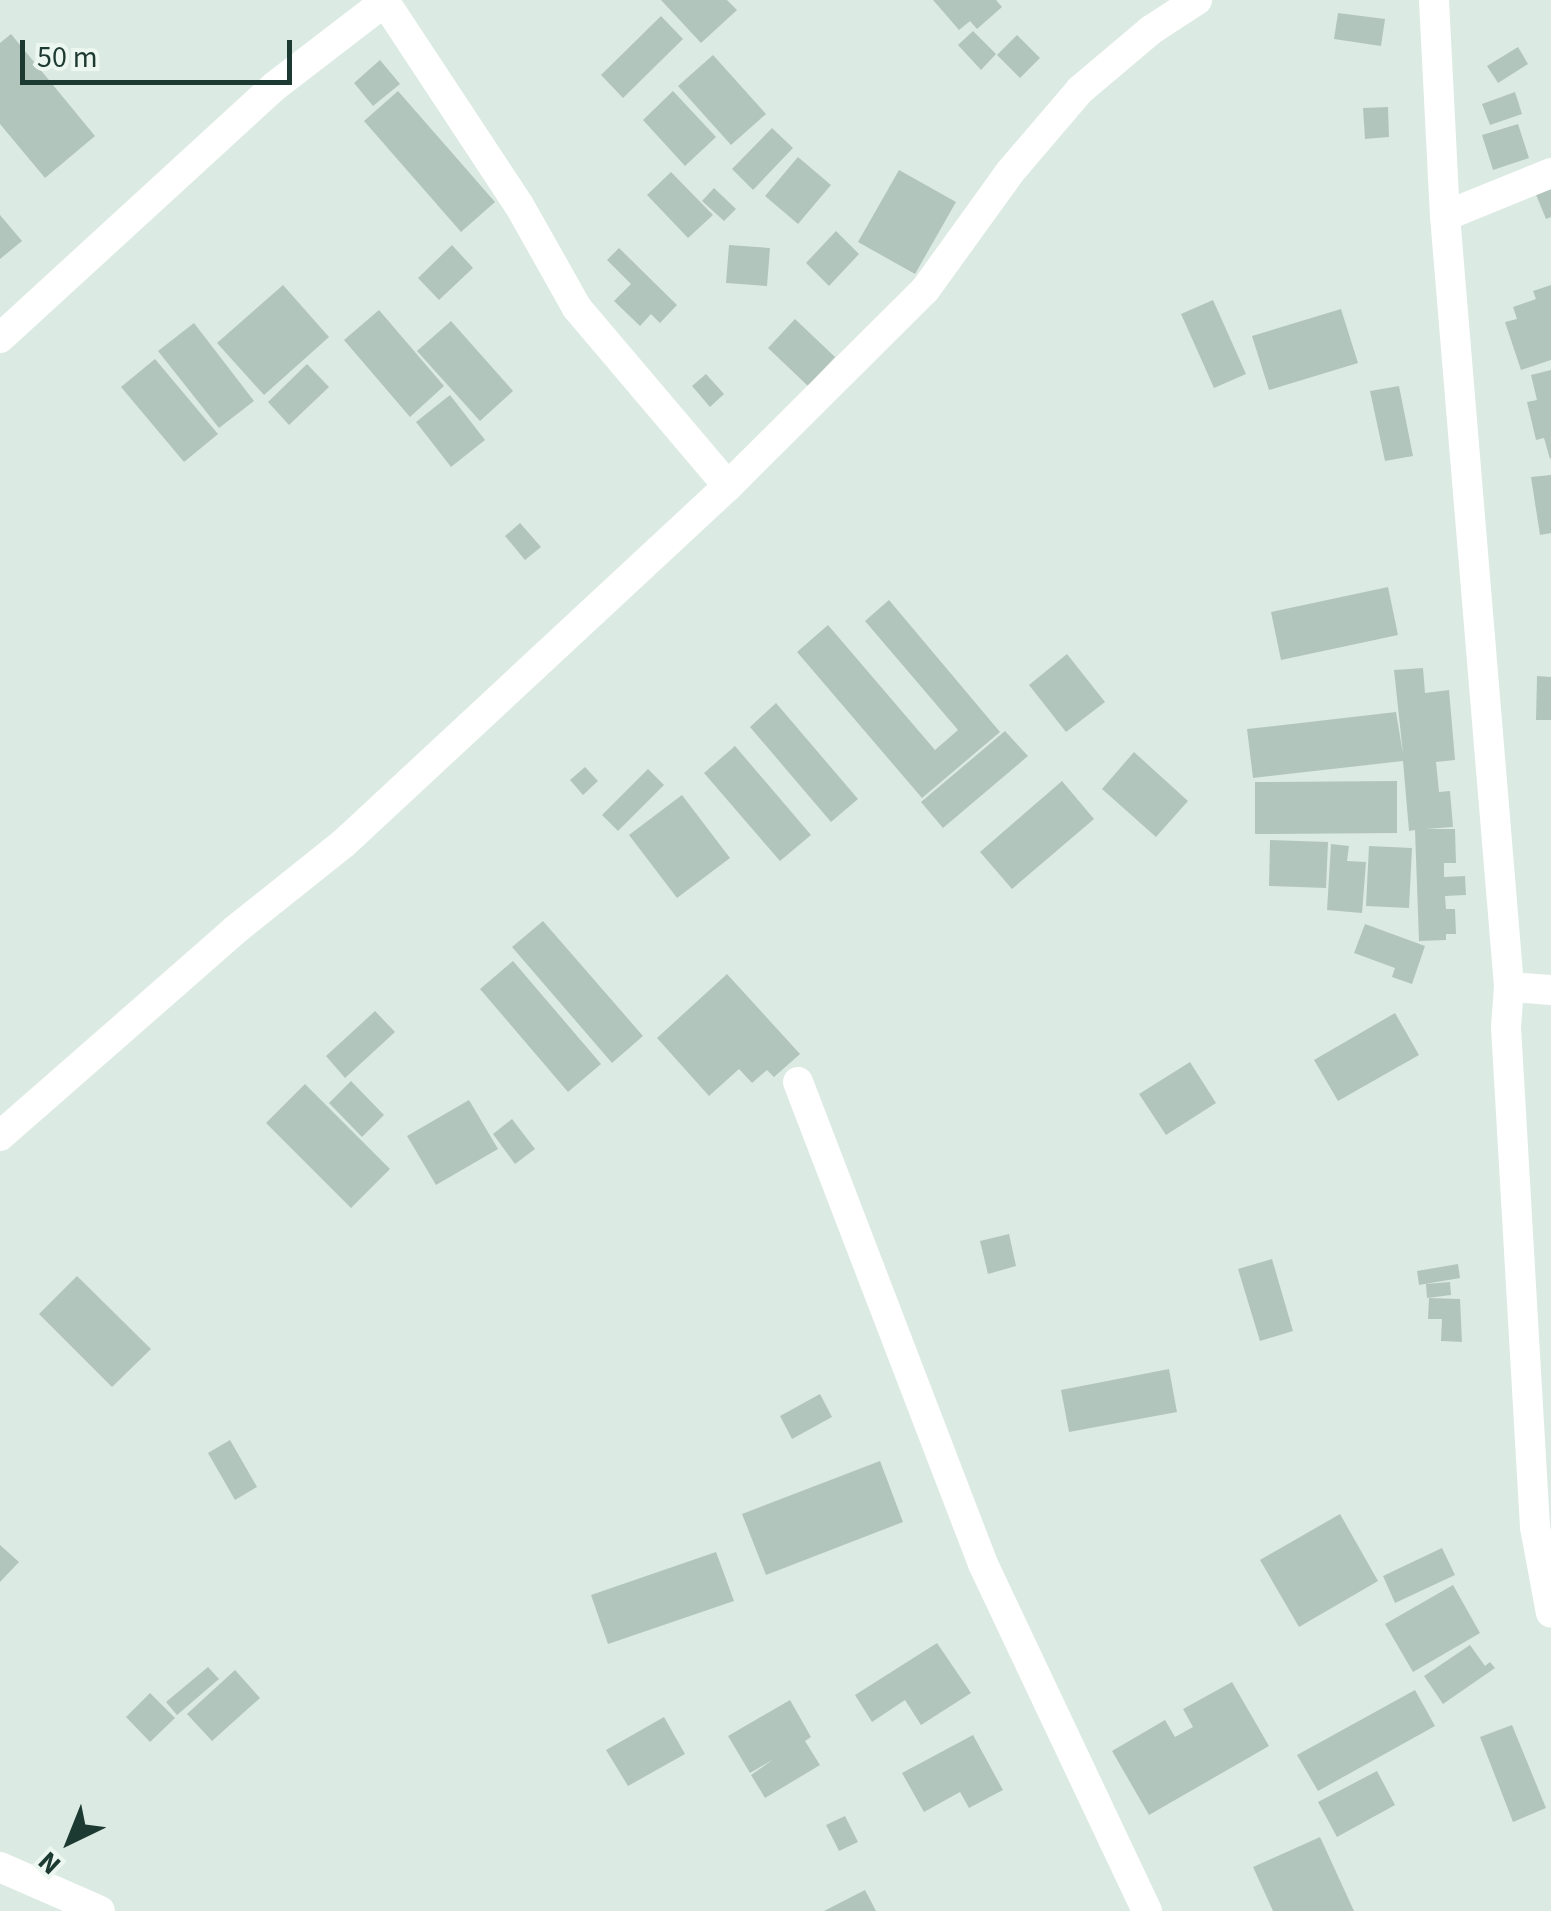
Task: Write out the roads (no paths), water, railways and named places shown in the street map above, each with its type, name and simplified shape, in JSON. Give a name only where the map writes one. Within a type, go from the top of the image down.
[{"type":"street","points":[[0,1136],[235,930],[344,843],[728,486],[925,290],[1010,172],[1080,90],[1151,30],[1197,0]]},
{"type":"street","points":[[1434,0],[1445,216],[1509,988],[1506,1027],[1535,1527],[1551,1613]]},
{"type":"street","points":[[0,338],[275,86],[386,1],[519,205],[577,308],[728,486]]},
{"type":"street","points":[[1445,216],[1551,173]]},
{"type":"street","points":[[1509,988],[1551,990]]},
{"type":"street","points":[[798,1082],[983,1564],[1147,1911]]},
{"type":"street","points":[[0,1867],[100,1911]]}]
